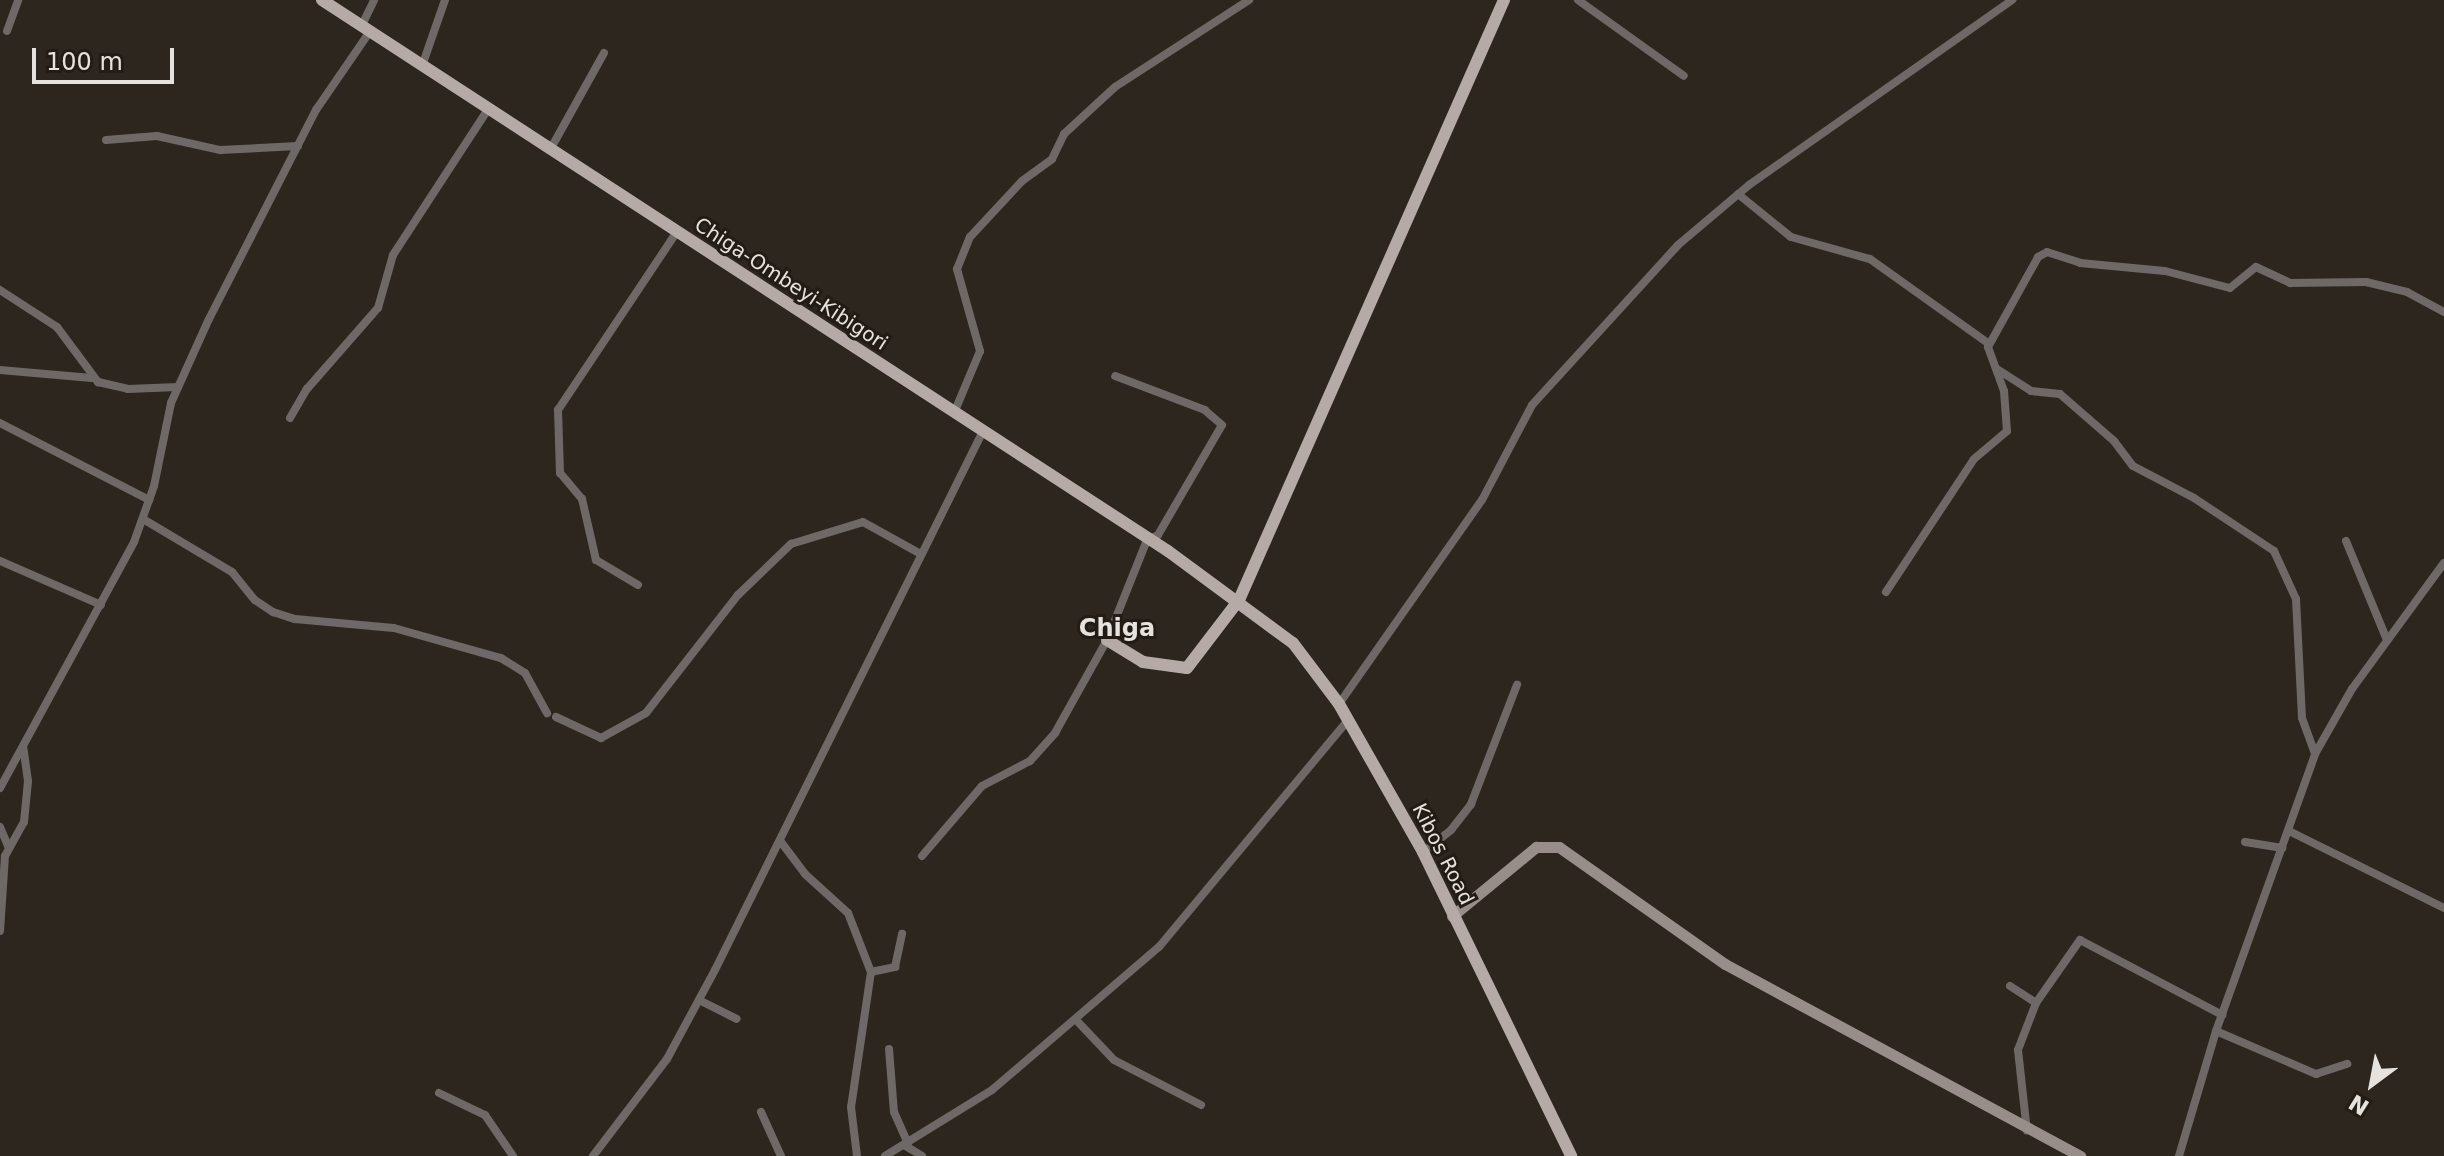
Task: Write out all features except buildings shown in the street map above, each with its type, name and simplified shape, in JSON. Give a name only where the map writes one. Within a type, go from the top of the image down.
[{"type":"main road","name":"Chiga-Ombeyi-Kibigori","points":[[322,0],[1239,600]]},
{"type":"main road","points":[[1107,640],[1143,662],[1187,668],[1239,600],[1504,0]]},
{"type":"main road","name":"Kibos Road","points":[[1239,600],[1293,643],[1339,704],[1423,852],[1571,1156]]},
{"type":"street","points":[[7,31],[18,0]]},
{"type":"street","points":[[0,788],[101,605],[143,519],[178,387],[322,100],[365,30],[374,0]]},
{"type":"street","points":[[422,66],[445,0]]},
{"type":"street","points":[[954,414],[980,351],[957,269],[970,237],[1004,198],[1052,159],[1064,134],[1115,87],[1249,0]]},
{"type":"street","points":[[1578,0],[1684,76]]},
{"type":"street","points":[[1339,704],[1482,500],[1538,397],[1678,245],[1738,194],[2012,0]]},
{"type":"street","points":[[550,150],[604,53]]},
{"type":"street","points":[[290,418],[307,389],[378,308],[394,252],[488,109]]},
{"type":"street","points":[[106,140],[157,136],[220,150],[298,146]]},
{"type":"street","points":[[1738,194],[1791,237],[1870,259],[1989,344],[1997,369],[2007,431],[1974,459],[1886,592]]},
{"type":"street","points":[[638,585],[596,560],[582,499],[560,473],[558,410],[676,233]]},
{"type":"street","points":[[1989,344],[2038,257],[2047,252],[2080,263],[2165,271],[2230,288],[2256,267],[2290,283],[2366,282],[2394,287],[2442,310]]},
{"type":"street","points":[[0,290],[57,327],[93,378]]},
{"type":"street","points":[[1997,369],[2031,391],[2060,394],[2114,441],[2133,466],[2194,498],[2274,551],[2296,599],[2302,718],[2315,754]]},
{"type":"street","points":[[0,370],[93,378],[128,389],[178,387]]},
{"type":"street","points":[[922,856],[982,786],[1040,754],[1107,640],[1149,539],[1158,535],[1222,425],[1205,410],[1115,376]]},
{"type":"street","points":[[0,423],[149,500]]},
{"type":"street","points":[[593,1156],[667,1059],[699,1000],[781,842],[982,433]]},
{"type":"street","points":[[143,519],[232,572],[255,600],[273,612],[295,619],[394,628],[501,658],[525,673],[552,715],[601,738],[646,713],[738,595],[791,544],[863,522],[921,554]]},
{"type":"street","points":[[2346,541],[2387,640]]},
{"type":"street","points":[[0,561],[101,605]]},
{"type":"street","points":[[2179,1156],[2216,1031],[2315,754],[2387,640],[2444,563]]},
{"type":"street","points":[[1423,852],[1451,830],[1471,804],[1517,685]]},
{"type":"street","points":[[885,1156],[992,1090],[1078,1022],[1159,947],[1348,720]]},
{"type":"street","points":[[8,846],[24,822],[28,781],[23,747]]},
{"type":"street","points":[[0,827],[8,846],[0,931]]},
{"type":"street","points":[[2289,831],[2444,908]]},
{"type":"street","points":[[781,842],[805,874],[848,913],[871,972],[851,1107],[857,1156]]},
{"type":"street","points":[[2245,842],[2283,848]]},
{"type":"street","points":[[1452,916],[1536,847],[1559,847],[1725,964],[2027,1131],[2080,1156]]},
{"type":"street","points":[[871,972],[895,967],[902,934]]},
{"type":"street","points":[[2027,1131],[2018,1050],[2036,1003],[2080,940],[2222,1015]]},
{"type":"street","points":[[2010,986],[2036,1003]]},
{"type":"street","points":[[699,1000],[737,1019]]},
{"type":"street","points":[[1078,1022],[1114,1060],[1201,1105]]},
{"type":"street","points":[[2216,1031],[2316,1074],[2347,1064]]},
{"type":"street","points":[[889,1049],[894,1112],[906,1144],[922,1156]]},
{"type":"street","points":[[439,1093],[485,1115],[513,1156]]},
{"type":"street","points":[[761,1112],[781,1156]]},
{"type":"district","name":"Chiga","points":[[1117,629]]}]
